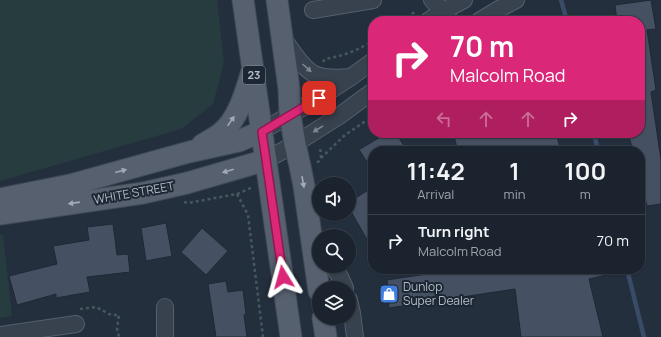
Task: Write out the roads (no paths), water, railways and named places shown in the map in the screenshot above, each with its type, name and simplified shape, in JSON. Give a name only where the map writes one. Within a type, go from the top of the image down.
[{"type":"main road","name":"23","points":[[243,0],[291,337]]},
{"type":"main road","points":[[277,0],[283,38],[294,144],[312,230]]},
{"type":"main road","points":[[189,152],[221,133],[232,121],[246,90],[253,67]]},
{"type":"main road","name":"WHITE STREET","points":[[0,199],[70,185],[189,152],[239,141],[262,132]]},
{"type":"main road","name":"WHITE STREET","points":[[0,214],[143,193],[187,183],[266,160]]},
{"type":"main road","points":[[324,325],[326,337]]},
{"type":"street","points":[[313,10],[373,0]]},
{"type":"street","points":[[442,11],[464,0]]},
{"type":"street","points":[[487,16],[516,0]]},
{"type":"street","points":[[283,38],[303,65],[314,74],[323,77],[335,78],[351,77]]},
{"type":"street","points":[[262,132],[319,98],[368,65]]},
{"type":"street","points":[[266,160],[339,116],[368,95]]},
{"type":"street","points":[[165,307],[165,337]]},
{"type":"street","points":[[0,335],[76,324]]},
{"type":"street","points":[[354,325],[355,337]]},
{"type":"waterway","points":[[561,0],[566,16]]},
{"type":"waterway","points":[[595,138],[597,146]]},
{"type":"waterway","points":[[628,274],[644,337]]},
{"type":"place","name":"Dunlop Super Dealer","points":[[389,294]]}]
